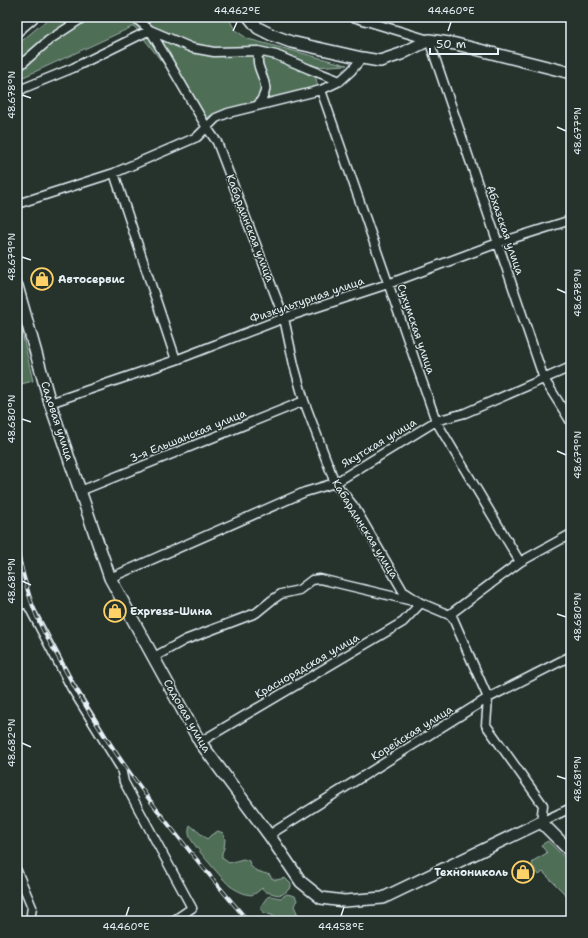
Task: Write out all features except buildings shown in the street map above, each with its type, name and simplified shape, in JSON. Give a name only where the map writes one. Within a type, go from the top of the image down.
[{"type":"main road","points":[[17,30],[32,17]]},
{"type":"street","points":[[17,68],[48,40],[84,17]]},
{"type":"street","points":[[134,17],[150,30],[192,48],[214,52],[258,51],[276,55],[309,70],[340,81]]},
{"type":"street","points":[[249,17],[258,28],[272,36],[291,42],[380,61],[401,54],[429,40]]},
{"type":"street","points":[[353,17],[429,40],[456,44],[571,73]]},
{"type":"street","points":[[17,93],[24,88],[73,68],[150,30]]},
{"type":"street","name":"Кабардинская улица","points":[[150,30],[207,128],[218,142],[284,318],[294,365],[304,401],[335,483],[355,508],[403,591],[421,603],[449,614]]},
{"type":"street","name":"Абхазская улица","points":[[429,40],[544,379],[571,422]]},
{"type":"street","points":[[258,51],[258,66],[266,84],[266,91],[258,106]]},
{"type":"street","points":[[17,204],[114,173],[197,138],[216,118],[228,113],[321,90],[340,81],[362,58]]},
{"type":"street","name":"Сухумская улица","points":[[321,90],[436,421],[520,562]]},
{"type":"street","points":[[114,173],[176,360]]},
{"type":"street","name":"Физкультурная улица","points":[[50,403],[176,360],[284,318],[388,284],[498,243],[571,220]]},
{"type":"street","name":"Садовая улица","points":[[17,286],[50,403],[110,578],[200,742],[269,835],[301,882],[321,898],[344,901],[383,898],[541,822]]},
{"type":"street","name":"Якутская улица","points":[[110,578],[305,492],[335,483],[436,421],[465,413],[571,367]]},
{"type":"street","name":"3-я Ельшанская улица","points":[[80,491],[304,401]]},
{"type":"street","points":[[541,822],[543,805],[486,725],[488,698],[452,616],[449,614],[520,562],[571,534]]},
{"type":"street","points":[[17,567],[27,603],[71,687],[121,768],[124,782],[192,908],[173,921]]},
{"type":"street","points":[[154,657],[185,640],[256,613],[281,594],[299,590],[312,580],[320,579],[421,603]]},
{"type":"street","points":[[17,606],[27,603]]},
{"type":"street","name":"Краснорядская улица","points":[[200,742],[403,622],[421,603]]},
{"type":"street","name":"Корейская улица","points":[[269,835],[488,698],[571,656]]},
{"type":"street","points":[[541,822],[571,808]]},
{"type":"street","points":[[541,822],[571,852]]},
{"type":"street","points":[[17,871],[32,907],[30,921]]},
{"type":"green space","points":[[50,17],[228,17],[235,30],[248,39],[347,65],[313,67],[318,87],[217,113],[206,118],[134,26],[17,80],[17,45]]},
{"type":"green space","points":[[17,310],[33,381],[17,385]]},
{"type":"green space","points":[[190,825],[207,839],[218,831],[223,833],[225,840],[222,858],[229,863],[243,859],[249,861],[250,865],[254,869],[270,875],[271,878],[276,880],[285,878],[291,884],[291,887],[284,894],[280,895],[267,892],[262,888],[251,895],[242,893],[230,886],[192,841],[189,834]]},
{"type":"green space","points":[[548,841],[571,864],[571,900],[543,872],[539,875],[532,865],[533,861],[547,853],[541,845]]},
{"type":"green space","points":[[287,894],[295,896],[297,900],[294,906],[298,915],[308,918],[311,921],[278,921],[275,917],[262,911],[261,906],[267,897],[270,896],[281,898]]},
{"type":"railway","points":[[17,550],[34,611],[40,625],[80,697],[101,731],[171,828],[248,921]]},
{"type":"place","name":"Автосервис","points":[[42,279]]},
{"type":"place","name":"Express-Шина","points":[[115,611]]},
{"type":"place","name":"Технониколь","points":[[523,872]]}]
